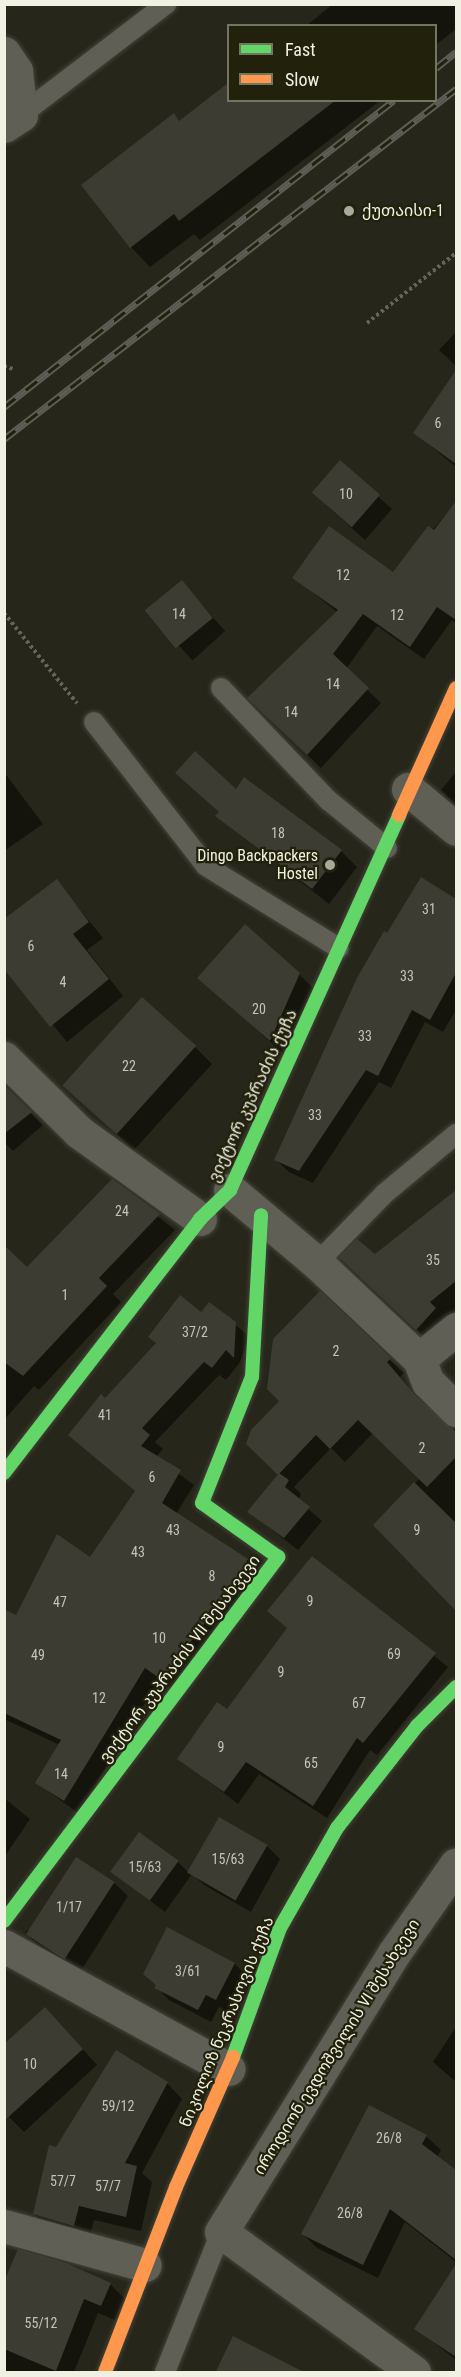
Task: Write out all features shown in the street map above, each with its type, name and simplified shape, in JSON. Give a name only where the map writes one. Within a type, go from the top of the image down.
[{"type":"street","points":[[4,53],[16,71],[13,120]]},
{"type":"street","name":"ვიქტორ კუპრაძის ქუჩა","points":[[4,1473],[200,1219],[230,1190],[339,948],[387,848],[408,789],[456,688]]},
{"type":"street","points":[[408,789],[456,829]]},
{"type":"street","points":[[4,1058],[79,1132],[200,1219]]},
{"type":"street","points":[[230,1190],[317,1263],[419,1359],[428,1382],[456,1410]]},
{"type":"street","name":"ვიქტორ კუპრაძის VII შესახვევი","points":[[4,1921],[278,1557],[202,1503],[252,1377],[261,1215]]},
{"type":"street","points":[[419,1359],[456,1329]]},
{"type":"street","name":"ნიკოლოზ ნეკრასოვის ქუჩა","points":[[105,2373],[145,2265],[228,2069],[280,1928],[337,1828],[417,1726],[456,1687]]},
{"type":"street","name":"იროდიონ ევდოშვილის VI შესახვევი","points":[[221,2232],[394,1953],[456,1864]]},
{"type":"street","points":[[4,1946],[228,2069]]},
{"type":"street","points":[[4,2226],[145,2265]]},
{"type":"street","points":[[221,2232],[414,2373]]},
{"type":"lane","points":[[13,120],[166,4]]},
{"type":"lane","points":[[220,688],[328,800],[387,848]]},
{"type":"lane","points":[[94,722],[206,866],[339,948]]},
{"type":"lane","points":[[317,1263],[384,1194],[456,1134]]},
{"type":"lane","points":[[165,2373],[221,2232]]},
{"type":"path","points":[[367,323],[456,254]]},
{"type":"path","points":[[4,366],[13,369]]},
{"type":"path","points":[[4,613],[94,722]]},
{"type":"building","points":[[227,84],[227,102],[333,102],[179,221],[174,214],[130,248],[81,185],[174,113],[179,121]]},
{"type":"building","points":[[456,370],[456,464],[413,433]]},
{"type":"building","points":[[340,460],[380,495],[352,527],[312,492]]},
{"type":"building","points":[[456,501],[456,620],[437,607],[410,647],[363,614],[333,654],[369,688],[307,755],[247,698],[338,610],[292,578],[329,526],[393,572],[428,526],[434,530]]},
{"type":"building","points":[[182,580],[213,618],[176,648],[145,610]]},
{"type":"building","points":[[195,751],[236,789],[244,777],[342,850],[312,889],[215,816],[219,812],[175,773]]},
{"type":"building","points":[[421,877],[456,899],[456,973],[430,1020],[412,1010],[378,1076],[366,1070],[299,1171],[274,1160],[357,978],[384,931],[387,933]]},
{"type":"building","points":[[57,879],[89,922],[73,934],[109,979],[50,1027],[4,969],[4,919]]},
{"type":"building","points":[[245,924],[300,973],[270,1041],[197,978]]},
{"type":"building","points":[[142,997],[196,1046],[117,1134],[62,1085]]},
{"type":"building","points":[[4,1085],[32,1112],[4,1134]]},
{"type":"building","points":[[112,1179],[160,1214],[99,1278],[107,1286],[23,1376],[4,1362],[4,1245],[27,1267]]},
{"type":"building","points":[[456,1190],[456,1281],[430,1302],[436,1308],[416,1330],[339,1257],[357,1239],[375,1254]]},
{"type":"building","points":[[320,1291],[391,1358],[387,1362],[415,1395],[456,1432],[456,1457],[427,1487],[358,1420],[330,1449],[316,1435],[278,1475],[246,1444],[251,1430],[279,1401],[267,1389],[273,1339]]},
{"type":"building","points":[[180,1295],[201,1312],[209,1302],[236,1322],[234,1358],[226,1350],[212,1368],[204,1362],[142,1428],[150,1435],[141,1446],[181,1470],[162,1503],[248,1559],[235,1583],[162,1680],[145,1668],[64,1801],[35,1783],[61,1740],[4,1713],[4,1609],[16,1615],[57,1534],[90,1557],[135,1491],[68,1435],[101,1394],[105,1398],[156,1343],[148,1337]]},
{"type":"building","points":[[279,1473],[289,1480],[285,1487],[310,1507],[284,1538],[247,1512]]},
{"type":"building","points":[[414,1482],[456,1523],[456,1611],[373,1525]]},
{"type":"building","points":[[312,1556],[436,1653],[363,1743],[357,1738],[313,1806],[246,1762],[224,1792],[177,1759],[217,1702],[227,1709],[287,1628],[267,1611]]},
{"type":"building","points":[[219,1817],[267,1845],[235,1900],[187,1872]]},
{"type":"building","points":[[139,1832],[179,1861],[150,1900],[110,1872]]},
{"type":"building","points":[[76,1857],[115,1882],[64,1959],[26,1934]]},
{"type":"building","points":[[167,1927],[235,1963],[216,2000],[206,1995],[198,2010],[154,1988],[156,1985],[143,1974]]},
{"type":"building","points":[[45,2007],[83,2049],[4,2121],[4,2044]]},
{"type":"building","points":[[116,2050],[168,2082],[125,2163],[137,2166],[126,2217],[79,2206],[74,2226],[33,2214],[49,2145],[56,2147]]},
{"type":"building","points":[[369,2105],[427,2135],[422,2144],[456,2170],[456,2260],[390,2209],[363,2265],[301,2234]]},
{"type":"building","points":[[18,2249],[66,2263],[111,2283],[101,2306],[84,2299],[56,2371],[4,2349],[4,2282]]},
{"type":"building","points":[[456,2264],[456,2357],[414,2329]]},
{"type":"building","points":[[233,2336],[306,2373],[215,2373]]},
{"type":"railway","points":[[437,67],[456,52]]},
{"type":"railway","points":[[4,439],[456,89]]},
{"type":"railway","points":[[4,407],[391,102]]},
{"type":"traffic: fast","points":[[4,1473],[200,1219],[230,1190],[399,815]]},
{"type":"traffic: fast","points":[[4,1921],[278,1557],[202,1503],[252,1377],[261,1215]]},
{"type":"traffic: fast","points":[[233,2057],[280,1928],[337,1828],[417,1726],[456,1687]]},
{"type":"traffic: slow","points":[[399,815],[456,688]]},
{"type":"traffic: slow","points":[[105,2372],[176,2187],[233,2057]]},
{"type":"place","name":"ქუთაისი-1","points":[[349,211]]},
{"type":"place","name":"Dingo Backpackers Hostel","points":[[330,865]]}]
